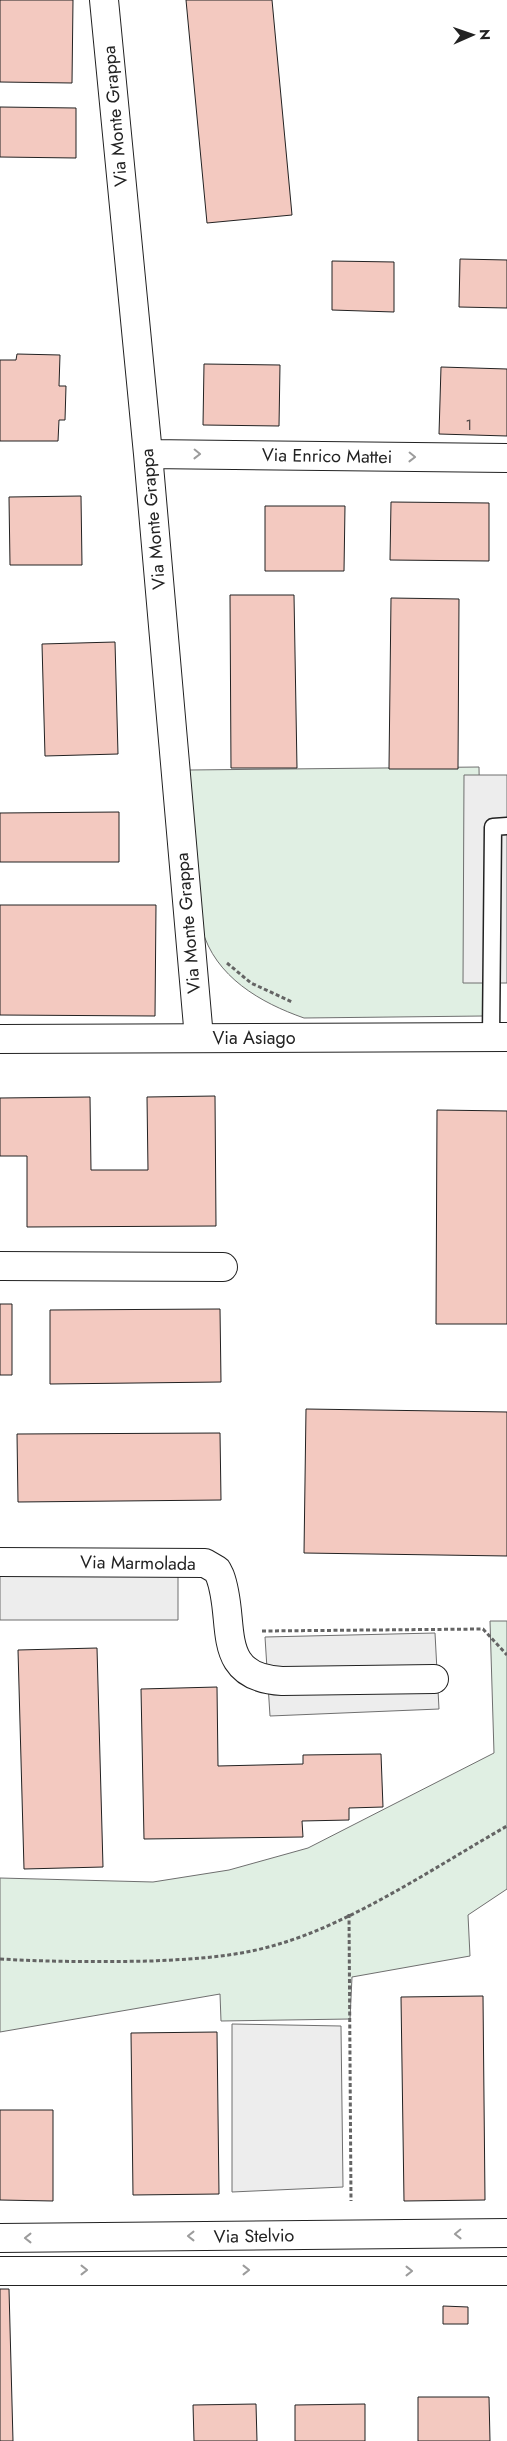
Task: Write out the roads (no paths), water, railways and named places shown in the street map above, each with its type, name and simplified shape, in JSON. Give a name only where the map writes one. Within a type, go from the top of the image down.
[{"type":"street","name":"Via Monte Grappa","points":[[104,0],[148,454],[199,1038]]},
{"type":"street","name":"Via Enrico Mattei","points":[[148,454],[507,458]]},
{"type":"street","name":"Via Asiago","points":[[0,1039],[499,1037]]},
{"type":"street","points":[[0,1266],[223,1267]]},
{"type":"street","name":"Via Marmolada","points":[[0,1562],[204,1563],[216,1570],[223,1583],[229,1631],[234,1652],[240,1664],[248,1673],[259,1678],[282,1681],[434,1679]]},
{"type":"street","name":"Via Stelvio","points":[[0,2238],[507,2233]]},
{"type":"street","name":"Via Stelvio","points":[[0,2271],[507,2271]]},
{"type":"lane","points":[[499,1037],[493,827],[507,826]]}]
